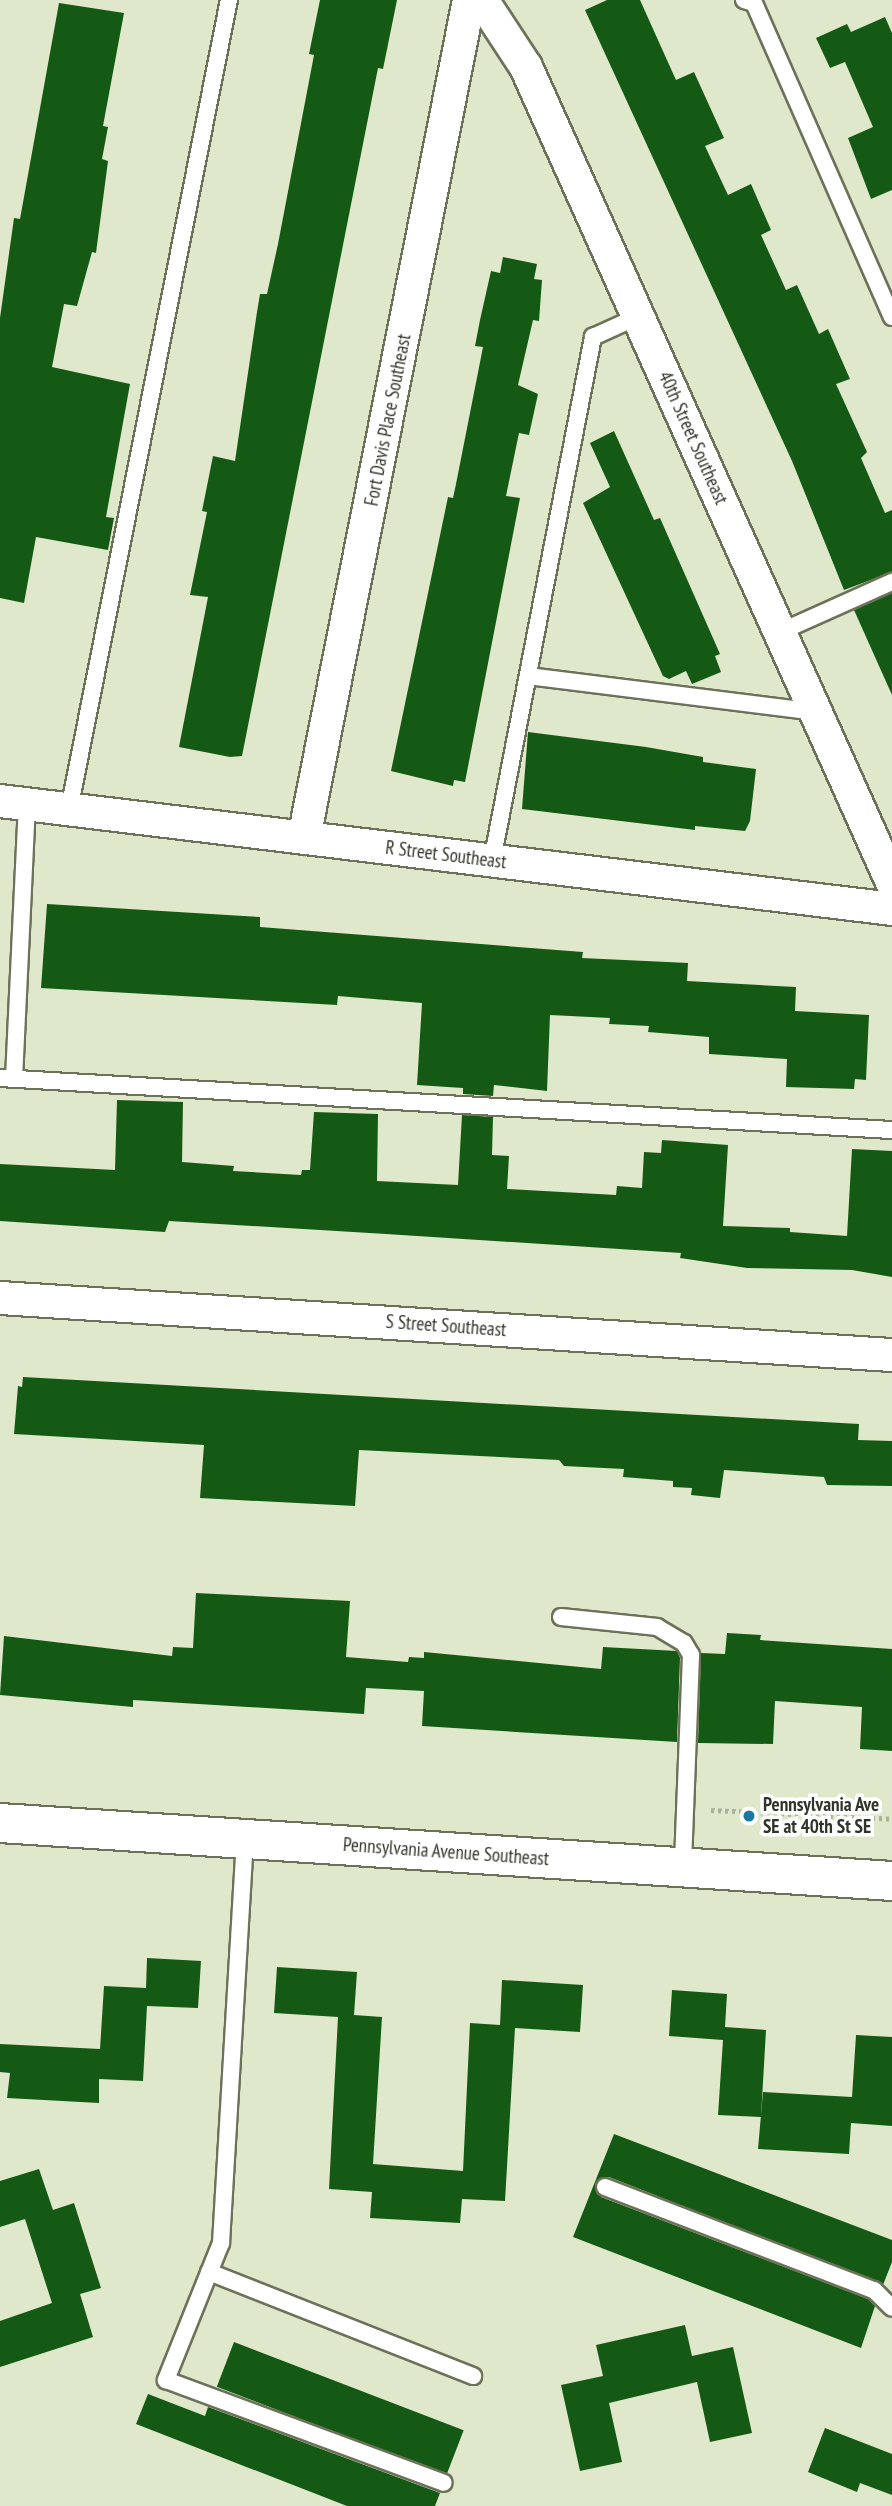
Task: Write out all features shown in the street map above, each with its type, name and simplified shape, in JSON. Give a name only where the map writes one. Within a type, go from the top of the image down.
[{"type":"highway","name":"Pennsylvania Avenue Southeast","points":[[0,1823],[892,1881]]},
{"type":"street","name":"Fort Davis Place Southeast","points":[[304,838],[469,0]]},
{"type":"street","name":"40th Street Southeast","points":[[482,0],[526,67],[892,882]]},
{"type":"street","name":"R Street Southeast","points":[[13,803],[892,909]]},
{"type":"street","name":"S Street Southeast","points":[[0,1298],[892,1355]]},
{"type":"lane","points":[[69,810],[229,0]]},
{"type":"lane","points":[[744,0],[754,3],[892,317]]},
{"type":"lane","points":[[492,861],[593,337],[639,316]]},
{"type":"lane","points":[[780,632],[892,582]]},
{"type":"lane","points":[[528,676],[817,712]]},
{"type":"lane","points":[[13,803],[7,1079],[892,1130]]},
{"type":"lane","points":[[561,1617],[657,1627],[684,1643],[691,1655],[683,1867]]},
{"type":"lane","points":[[245,1839],[221,2243],[166,2380],[444,2483]]},
{"type":"lane","points":[[605,2186],[874,2290],[892,2308]]},
{"type":"lane","points":[[209,2272],[473,2376]]},
{"type":"path","points":[[703,1810],[892,1819]]},
{"type":"building","points":[[320,0],[397,0],[383,69],[378,68],[242,756],[230,757],[179,747],[208,597],[190,595],[207,512],[202,511],[213,456],[235,461],[260,294],[267,294],[278,244],[314,55],[309,54]]},
{"type":"building","points":[[607,0],[640,0],[676,80],[694,72],[724,138],[705,146],[728,195],[751,184],[771,230],[761,235],[786,290],[797,285],[819,334],[828,329],[850,379],[836,384],[867,452],[861,458],[885,513],[892,510],[892,572],[844,590],[792,461],[585,10]]},
{"type":"building","points":[[59,3],[124,13],[103,126],[108,127],[102,159],[108,161],[96,253],[92,252],[77,306],[64,304],[52,367],[130,384],[106,517],[114,518],[108,550],[36,537],[24,603],[0,598],[0,318],[14,218],[20,219]]},
{"type":"building","points":[[885,17],[892,33],[892,190],[871,199],[848,138],[873,127],[845,62],[830,68],[816,38],[847,24],[851,32]]},
{"type":"building","points":[[503,257],[537,264],[534,279],[542,280],[539,321],[533,320],[518,385],[538,394],[529,435],[519,433],[506,496],[520,498],[465,782],[454,780],[453,786],[391,771],[448,497],[453,498],[456,484],[483,347],[475,346],[480,320],[491,271],[500,273]]},
{"type":"building","points":[[614,431],[654,520],[660,518],[720,654],[715,656],[721,672],[692,684],[686,671],[669,679],[663,676],[583,503],[610,487],[590,443]]},
{"type":"building","points":[[892,593],[892,695],[854,610]]},
{"type":"building","points":[[528,732],[646,747],[703,757],[703,762],[756,769],[750,821],[745,831],[695,826],[695,830],[522,809]]},
{"type":"building","points":[[47,904],[260,917],[260,927],[583,952],[582,958],[688,963],[687,981],[796,987],[795,1011],[869,1015],[866,1080],[855,1079],[854,1089],[786,1087],[787,1059],[709,1054],[709,1037],[648,1032],[649,1026],[609,1024],[610,1018],[550,1015],[547,1091],[494,1085],[493,1096],[463,1094],[463,1088],[417,1085],[422,1003],[338,996],[337,1005],[41,988]]},
{"type":"building","points":[[117,1100],[183,1102],[182,1162],[234,1166],[233,1171],[301,1175],[302,1170],[310,1170],[314,1112],[378,1114],[377,1181],[458,1185],[462,1115],[493,1117],[492,1155],[509,1156],[507,1189],[616,1195],[617,1186],[642,1188],[644,1152],[661,1153],[662,1140],[728,1145],[723,1226],[790,1228],[790,1232],[847,1236],[852,1149],[892,1151],[892,1277],[852,1270],[747,1268],[680,1258],[681,1253],[386,1234],[169,1221],[165,1232],[0,1221],[0,1164],[115,1170]]},
{"type":"building","points":[[23,1377],[859,1424],[858,1440],[892,1441],[892,1486],[827,1485],[824,1477],[724,1470],[720,1498],[691,1495],[692,1488],[673,1487],[673,1481],[623,1477],[624,1469],[564,1466],[559,1460],[359,1450],[355,1506],[200,1498],[204,1445],[14,1434],[18,1386],[22,1387]]},
{"type":"building","points":[[196,1593],[350,1601],[346,1657],[408,1662],[409,1657],[424,1658],[424,1652],[601,1669],[603,1647],[677,1651],[680,1658],[677,1742],[422,1726],[424,1691],[366,1688],[364,1714],[133,1700],[133,1707],[0,1695],[4,1636],[172,1656],[173,1647],[193,1648]]},
{"type":"building","points":[[727,1633],[761,1635],[760,1640],[892,1649],[892,1751],[860,1749],[862,1707],[775,1701],[773,1744],[698,1743],[701,1653],[725,1654]]},
{"type":"building","points":[[147,1958],[201,1961],[198,2008],[147,2006],[143,2081],[99,2079],[99,2103],[7,2098],[10,2073],[0,2072],[0,2044],[100,2049],[104,1986],[146,1988]]},
{"type":"building","points":[[277,1967],[357,1972],[354,2015],[382,2017],[373,2164],[463,2171],[470,2023],[500,2025],[502,1980],[583,1985],[580,2032],[515,2028],[505,2201],[462,2199],[460,2223],[370,2218],[372,2192],[329,2189],[338,2017],[274,2013]]},
{"type":"building","points":[[672,1990],[727,1994],[725,2027],[766,2030],[761,2117],[718,2115],[723,2040],[669,2036]]},
{"type":"building","points":[[856,2035],[892,2037],[892,2126],[851,2123],[849,2154],[758,2149],[763,2092],[852,2097]]},
{"type":"building","points":[[614,2134],[892,2240],[892,2262],[883,2285],[609,2177],[595,2184],[601,2197],[868,2299],[875,2306],[861,2348],[573,2237]]},
{"type":"building","points":[[39,2169],[53,2210],[74,2203],[101,2288],[80,2294],[93,2337],[0,2367],[0,2321],[52,2303],[25,2219],[0,2227],[0,2181]]},
{"type":"building","points":[[685,2325],[692,2356],[733,2347],[752,2433],[710,2442],[697,2382],[609,2403],[622,2462],[580,2471],[561,2385],[603,2376],[596,2345]]},
{"type":"building","points":[[234,2342],[464,2430],[446,2475],[217,2387]]},
{"type":"building","points":[[148,2394],[205,2416],[208,2407],[440,2493],[435,2506],[347,2506],[136,2424]]},
{"type":"building","points":[[825,2428],[892,2454],[892,2495],[860,2483],[857,2492],[808,2472]]},
{"type":"place","name":"Pennsylvania Ave SE at 40th St SE","points":[[749,1816]]}]
